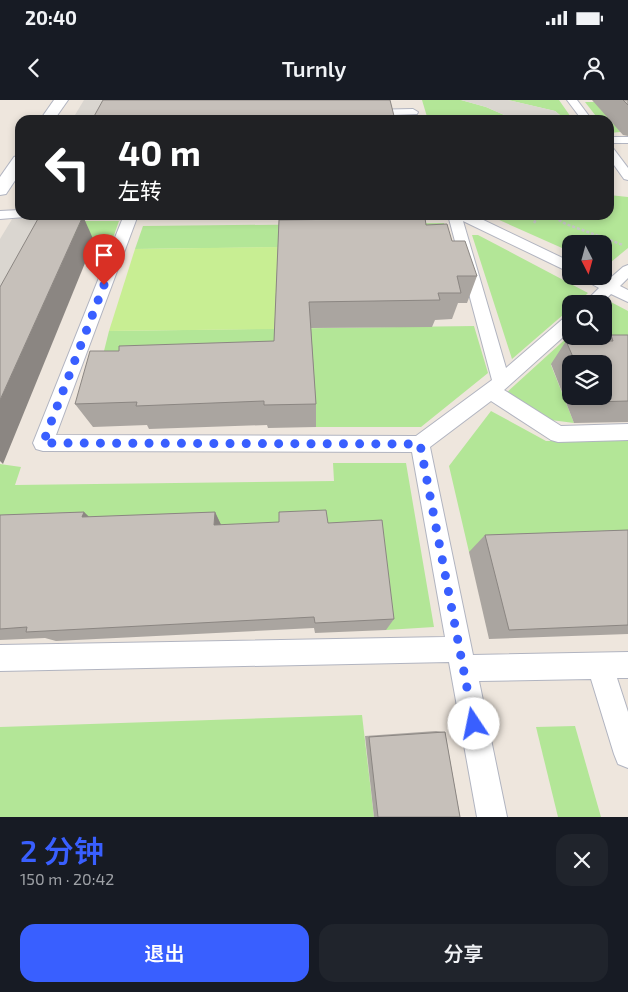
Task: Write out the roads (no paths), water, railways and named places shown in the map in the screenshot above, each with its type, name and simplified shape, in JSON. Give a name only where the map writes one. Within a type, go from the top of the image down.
[{"type":"street","points":[[51,115],[61,100]]},
{"type":"street","points":[[0,190],[15,168]]},
{"type":"lane","points":[[409,100],[414,115]]},
{"type":"lane","points":[[572,100],[582,115]]},
{"type":"lane","points":[[354,113],[394,115]]},
{"type":"lane","points":[[614,140],[628,140]]},
{"type":"lane","points":[[614,157],[628,176]]},
{"type":"lane","points":[[0,215],[15,214]]},
{"type":"lane","points":[[129,220],[43,443],[420,444],[496,387],[562,329]]},
{"type":"lane","points":[[456,220],[496,387],[558,434],[628,432]]},
{"type":"lane","points":[[472,220],[562,264]]},
{"type":"lane","points":[[601,295],[628,270]]},
{"type":"lane","points":[[606,285],[627,295]]},
{"type":"lane","points":[[420,444],[492,817]]},
{"type":"lane","points":[[0,658],[462,658],[600,666],[628,665]]},
{"type":"lane","points":[[600,666],[628,754]]}]
